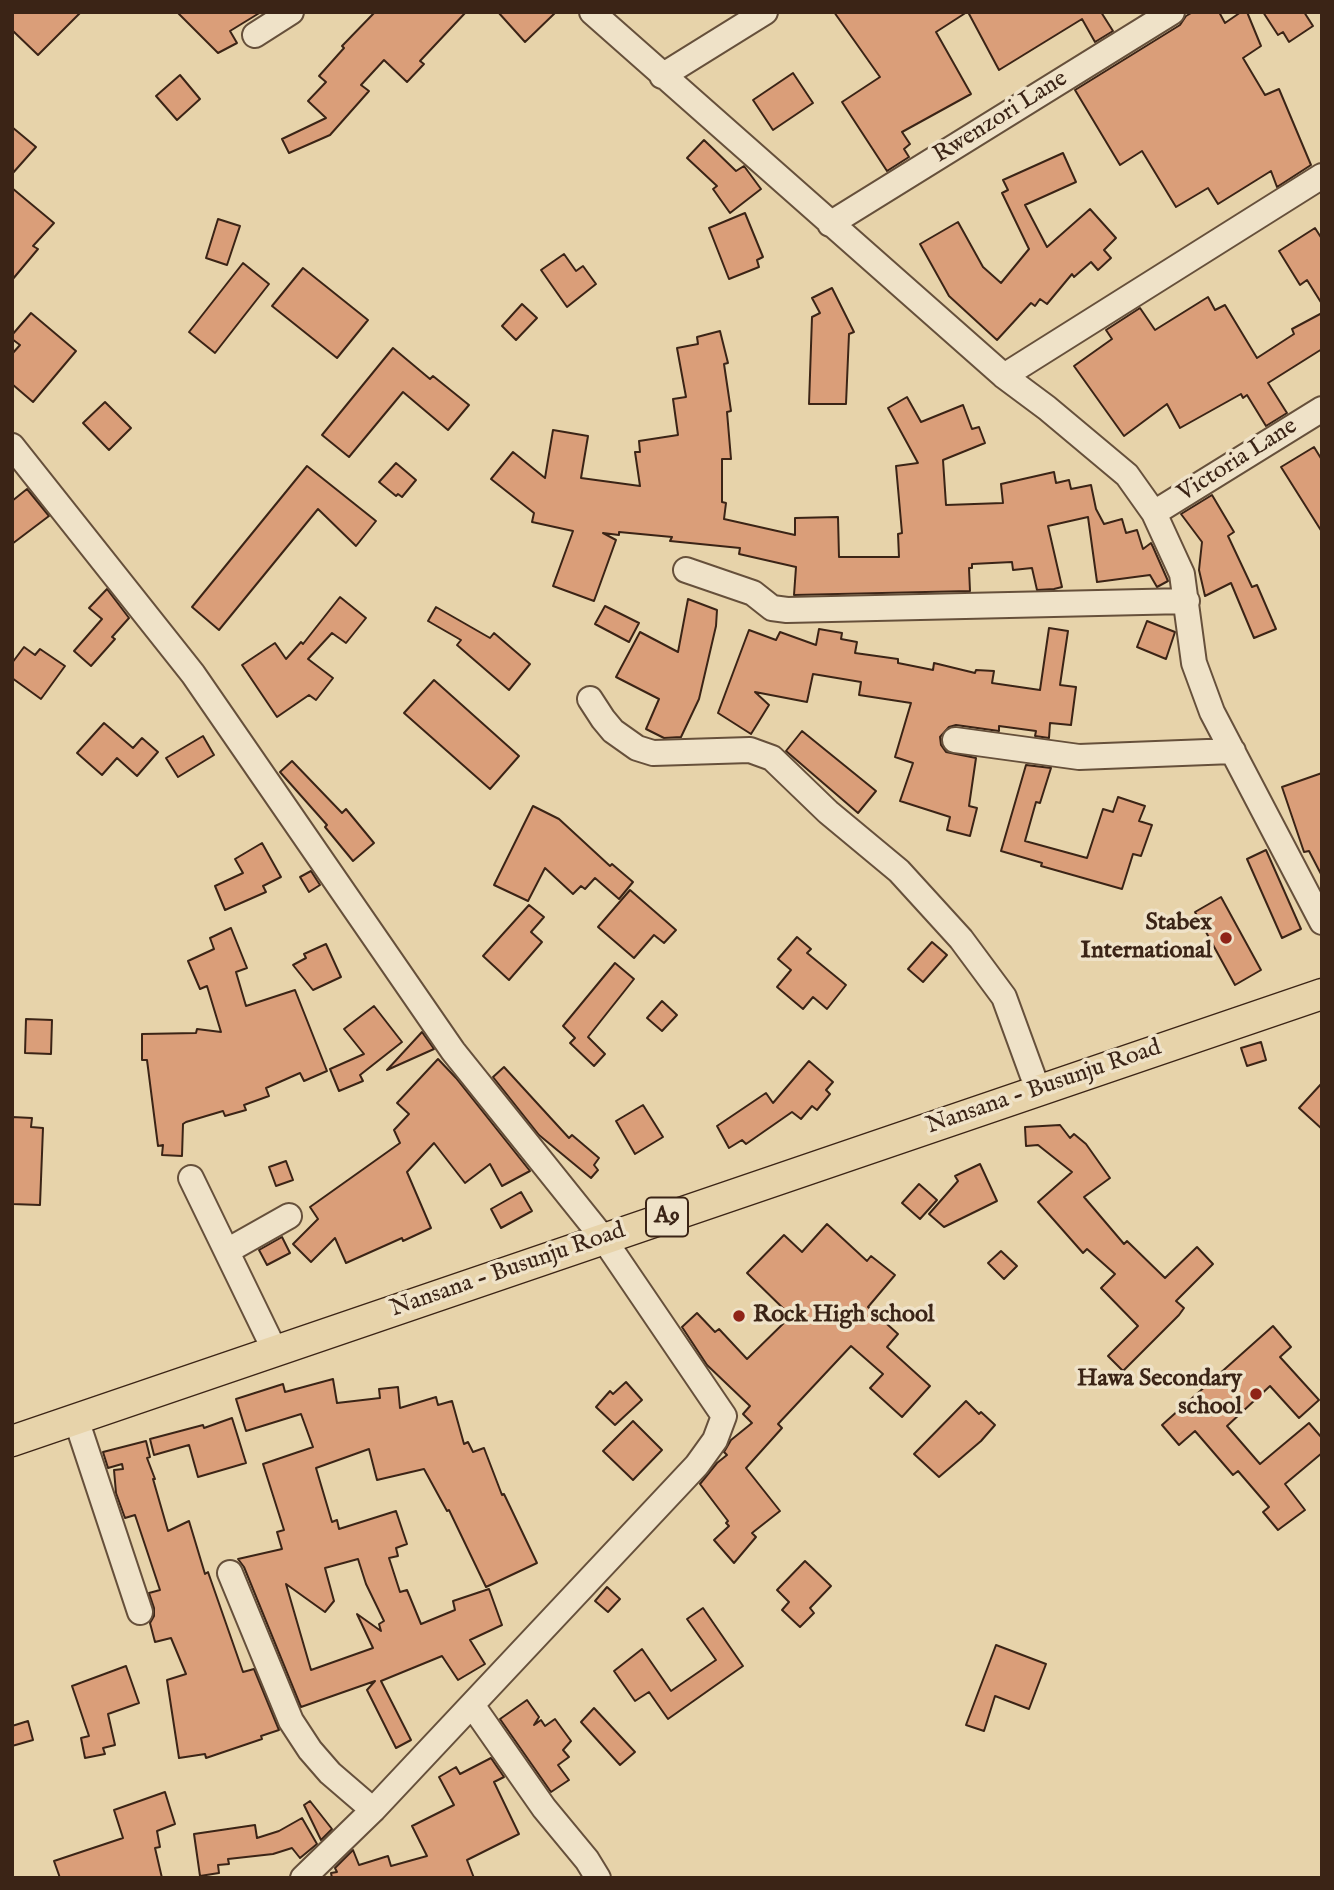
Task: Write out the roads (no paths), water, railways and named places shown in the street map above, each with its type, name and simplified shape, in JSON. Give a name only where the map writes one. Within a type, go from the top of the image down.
[{"type":"main road","name":"Nansana - Busunju Road","points":[[12,1441],[1322,994]]},
{"type":"street","points":[[255,35],[292,12]]},
{"type":"street","points":[[592,12],[1004,376],[1127,475],[1154,513],[1182,574],[1194,663],[1212,712],[1322,922]]},
{"type":"street","points":[[662,76],[765,12]]},
{"type":"street","name":"Rwenzori Lane","points":[[830,224],[1172,12]]},
{"type":"street","points":[[1004,376],[1322,176]]},
{"type":"street","name":"Victoria Lane","points":[[1154,513],[1322,409]]},
{"type":"street","points":[[12,446],[21,476],[193,674],[453,1051],[603,1238],[724,1416],[715,1440],[698,1465],[312,1874]]},
{"type":"street","points":[[686,570],[752,593],[772,608],[787,610],[1187,601]]},
{"type":"street","points":[[590,699],[613,731],[637,748],[653,753],[750,750],[772,758],[828,811],[899,871],[961,939],[1004,997],[1038,1090]]},
{"type":"street","points":[[955,740],[1079,757],[1233,751]]},
{"type":"street","points":[[191,1178],[275,1350]]},
{"type":"street","points":[[227,1251],[289,1216]]},
{"type":"street","points":[[76,1419],[140,1612]]},
{"type":"street","points":[[230,1573],[291,1721],[330,1773],[373,1810]]},
{"type":"street","points":[[472,1705],[544,1808],[587,1860],[598,1878]]},
{"type":"place","name":"Stabex International","points":[[1226,938]]},
{"type":"place","name":"Rock High school","points":[[739,1316]]},
{"type":"place","name":"Hawa Secondary school","points":[[1256,1394]]}]
